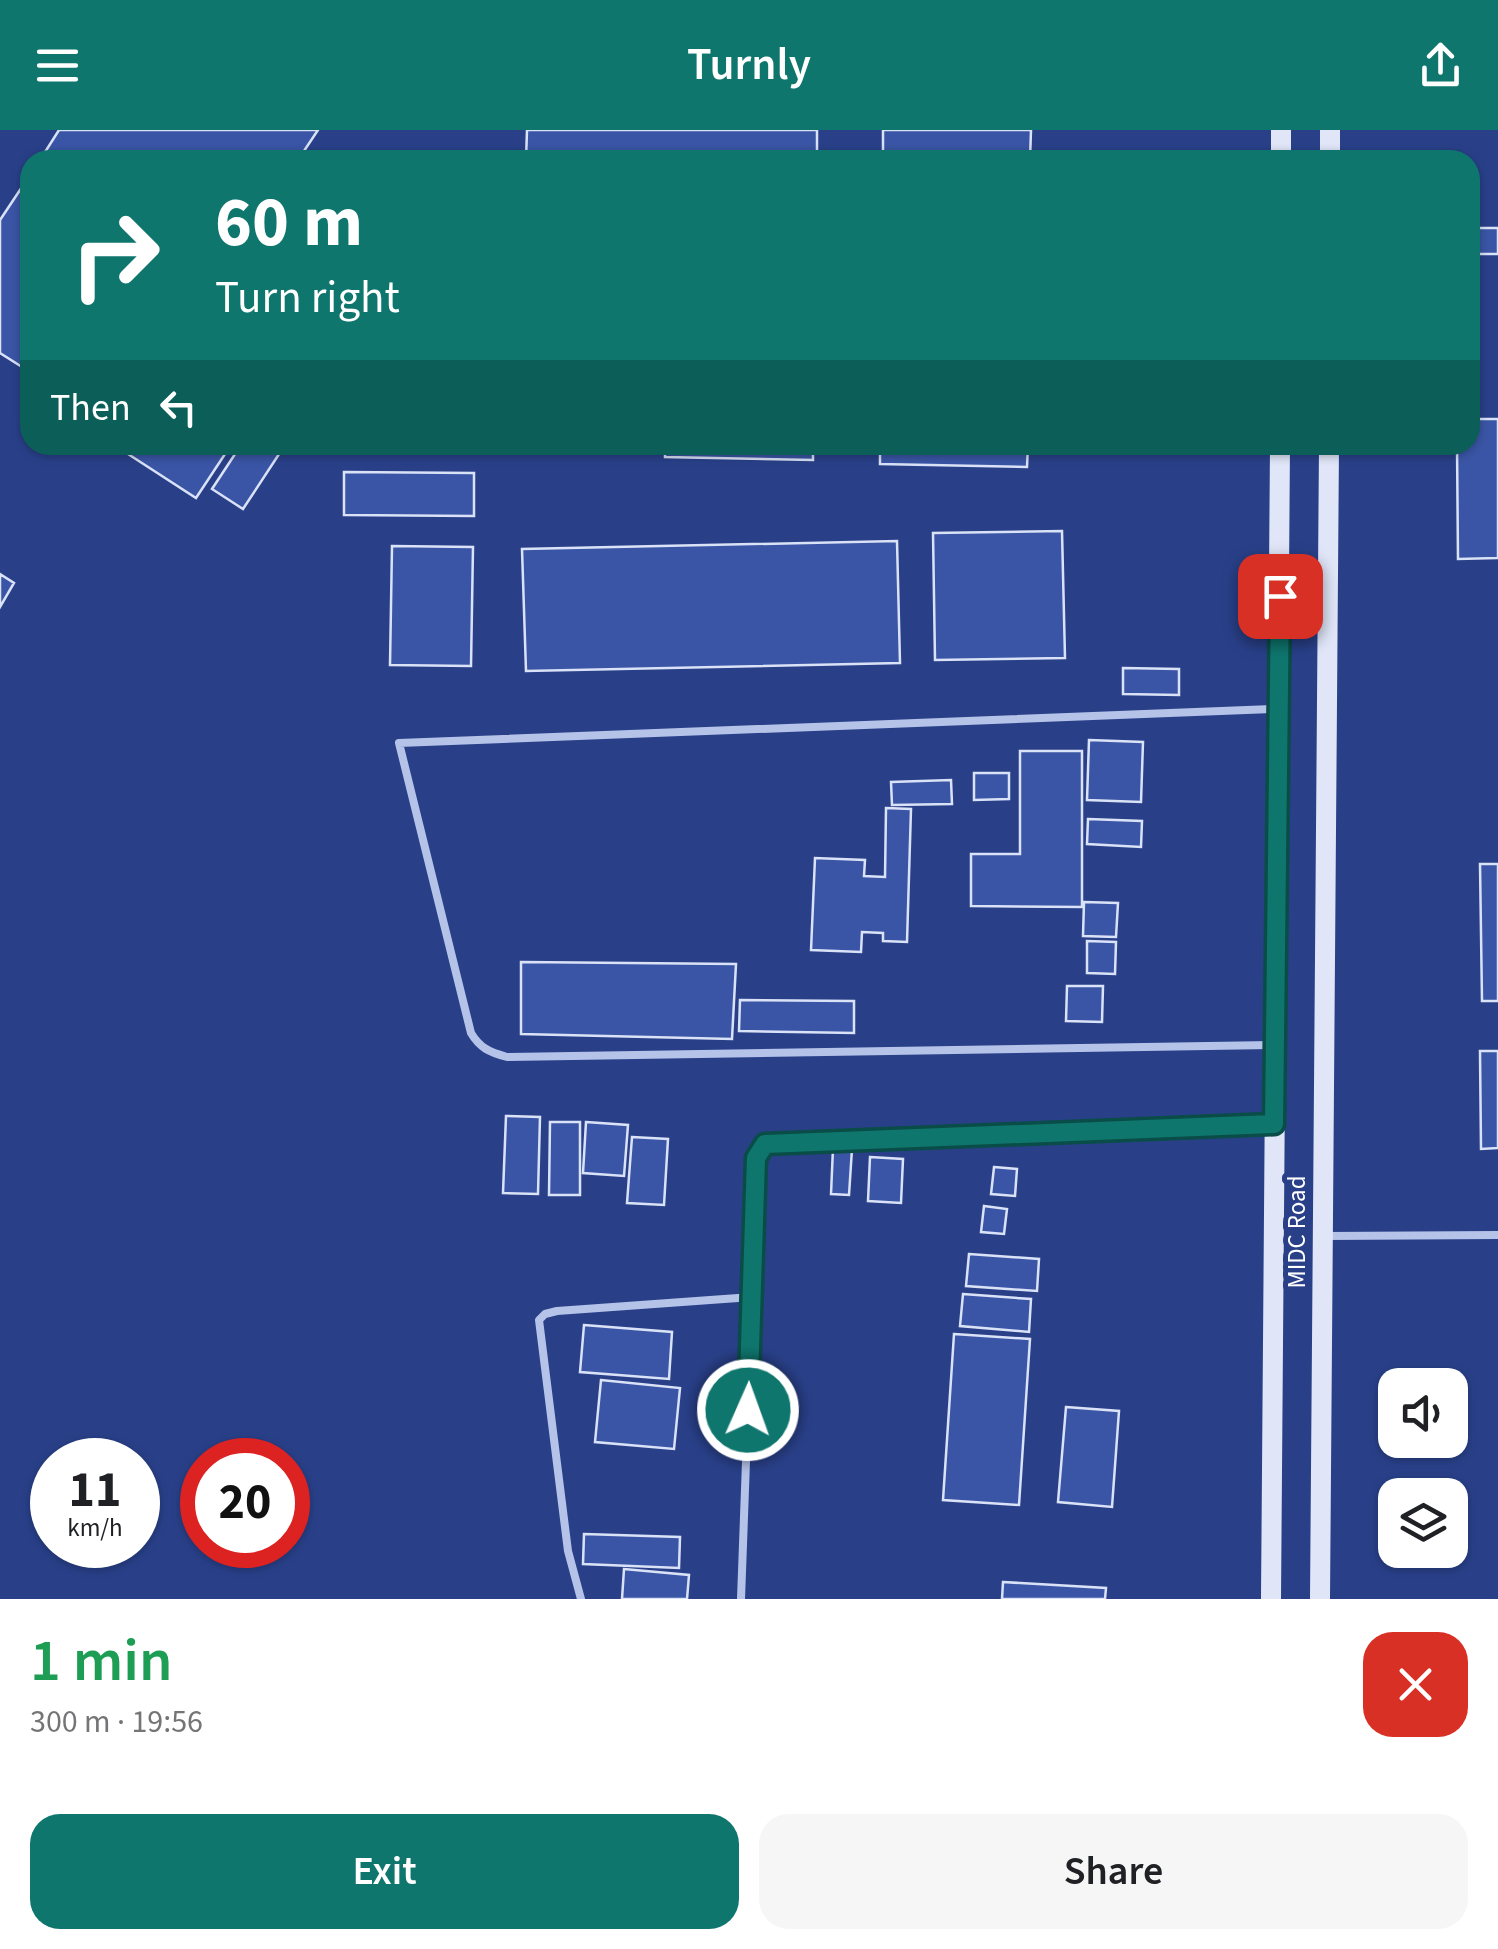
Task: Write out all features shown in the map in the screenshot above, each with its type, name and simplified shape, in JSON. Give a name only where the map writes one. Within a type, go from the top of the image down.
[{"type":"main road","name":"MIDC Road","points":[[1271,1599],[1280,455]]},
{"type":"main road","name":"MIDC Road","points":[[1320,1599],[1329,455]]},
{"type":"lane","points":[[1275,1044],[506,1057],[492,1053],[479,1046],[471,1032],[399,744],[1279,709]]},
{"type":"lane","points":[[741,1599],[756,1158],[765,1144],[1274,1124]]},
{"type":"lane","points":[[1322,1236],[1498,1235]]},
{"type":"lane","points":[[581,1599],[568,1552],[539,1320],[557,1311],[752,1297]]},
{"type":"building","points":[[59,130],[318,130],[305,150],[46,150]]},
{"type":"building","points":[[527,130],[817,130],[817,150],[526,150]]},
{"type":"building","points":[[883,130],[1031,130],[1030,150],[883,150]]},
{"type":"building","points":[[20,190],[20,366],[0,353],[0,220]]},
{"type":"building","points":[[1480,228],[1498,228],[1498,254],[1480,254]]},
{"type":"building","points":[[1480,419],[1498,419],[1498,558],[1458,559],[1457,455],[1480,455]]},
{"type":"building","points":[[130,455],[224,455],[196,498]]},
{"type":"building","points":[[234,455],[278,455],[243,509],[212,489]]},
{"type":"building","points":[[813,455],[813,460],[665,457]]},
{"type":"building","points":[[880,455],[1028,455],[1027,467],[880,464]]},
{"type":"building","points":[[344,472],[474,473],[474,516],[344,515]]},
{"type":"building","points":[[1062,531],[1065,658],[935,660],[933,533]]},
{"type":"building","points":[[897,541],[900,663],[526,671],[522,549]]},
{"type":"building","points":[[392,546],[473,547],[471,666],[390,665]]},
{"type":"building","points":[[0,574],[14,583],[0,607]]},
{"type":"building","points":[[1123,668],[1179,669],[1179,695],[1123,694]]},
{"type":"building","points":[[1089,740],[1143,742],[1141,802],[1087,800]]},
{"type":"building","points":[[1020,751],[1082,751],[1082,907],[971,906],[971,854],[1020,854]]},
{"type":"building","points":[[974,773],[1009,773],[1009,799],[974,800]]},
{"type":"building","points":[[951,780],[952,804],[892,805],[891,782]]},
{"type":"building","points":[[886,808],[911,809],[907,942],[883,941],[883,933],[862,932],[861,952],[811,950],[815,858],[865,860],[864,876],[885,877]]},
{"type":"building","points":[[1088,819],[1142,821],[1141,847],[1087,844]]},
{"type":"building","points":[[1480,864],[1498,864],[1498,1001],[1482,1001]]},
{"type":"building","points":[[1084,902],[1118,903],[1116,937],[1083,936]]},
{"type":"building","points":[[1087,941],[1116,942],[1115,974],[1087,973]]},
{"type":"building","points":[[521,962],[736,964],[732,1039],[521,1034]]},
{"type":"building","points":[[1067,986],[1103,986],[1102,1022],[1066,1021]]},
{"type":"building","points":[[740,1000],[854,1001],[854,1033],[739,1031]]},
{"type":"building","points":[[1480,1051],[1498,1051],[1498,1148],[1481,1149]]},
{"type":"building","points":[[506,1116],[540,1117],[538,1194],[503,1193]]},
{"type":"building","points":[[550,1122],[580,1122],[580,1195],[549,1195]]},
{"type":"building","points":[[586,1122],[628,1125],[624,1176],[583,1173]]},
{"type":"building","points":[[632,1137],[668,1139],[664,1205],[627,1203]]},
{"type":"building","points":[[833,1148],[852,1149],[849,1195],[831,1194]]},
{"type":"building","points":[[870,1157],[903,1159],[901,1203],[868,1201]]},
{"type":"building","points":[[994,1167],[1017,1169],[1015,1196],[991,1194]]},
{"type":"building","points":[[984,1206],[1007,1209],[1004,1234],[981,1232]]},
{"type":"building","points":[[969,1254],[1039,1259],[1037,1291],[966,1286]]},
{"type":"building","points":[[963,1294],[1031,1299],[1029,1332],[960,1326]]},
{"type":"building","points":[[584,1325],[672,1332],[669,1379],[580,1372]]},
{"type":"building","points":[[954,1334],[1030,1339],[1019,1505],[943,1500]]},
{"type":"building","points":[[601,1380],[680,1388],[674,1449],[595,1442]]},
{"type":"building","points":[[1066,1407],[1119,1411],[1112,1507],[1058,1502]]},
{"type":"building","points":[[584,1534],[680,1537],[679,1568],[583,1564]]},
{"type":"building","points":[[624,1569],[689,1575],[687,1599],[622,1599]]},
{"type":"building","points":[[1003,1582],[1106,1588],[1105,1599],[1002,1599]]},
{"type":"route","points":[[748,1410],[756,1158],[765,1144],[1274,1124],[1280,596]]}]
